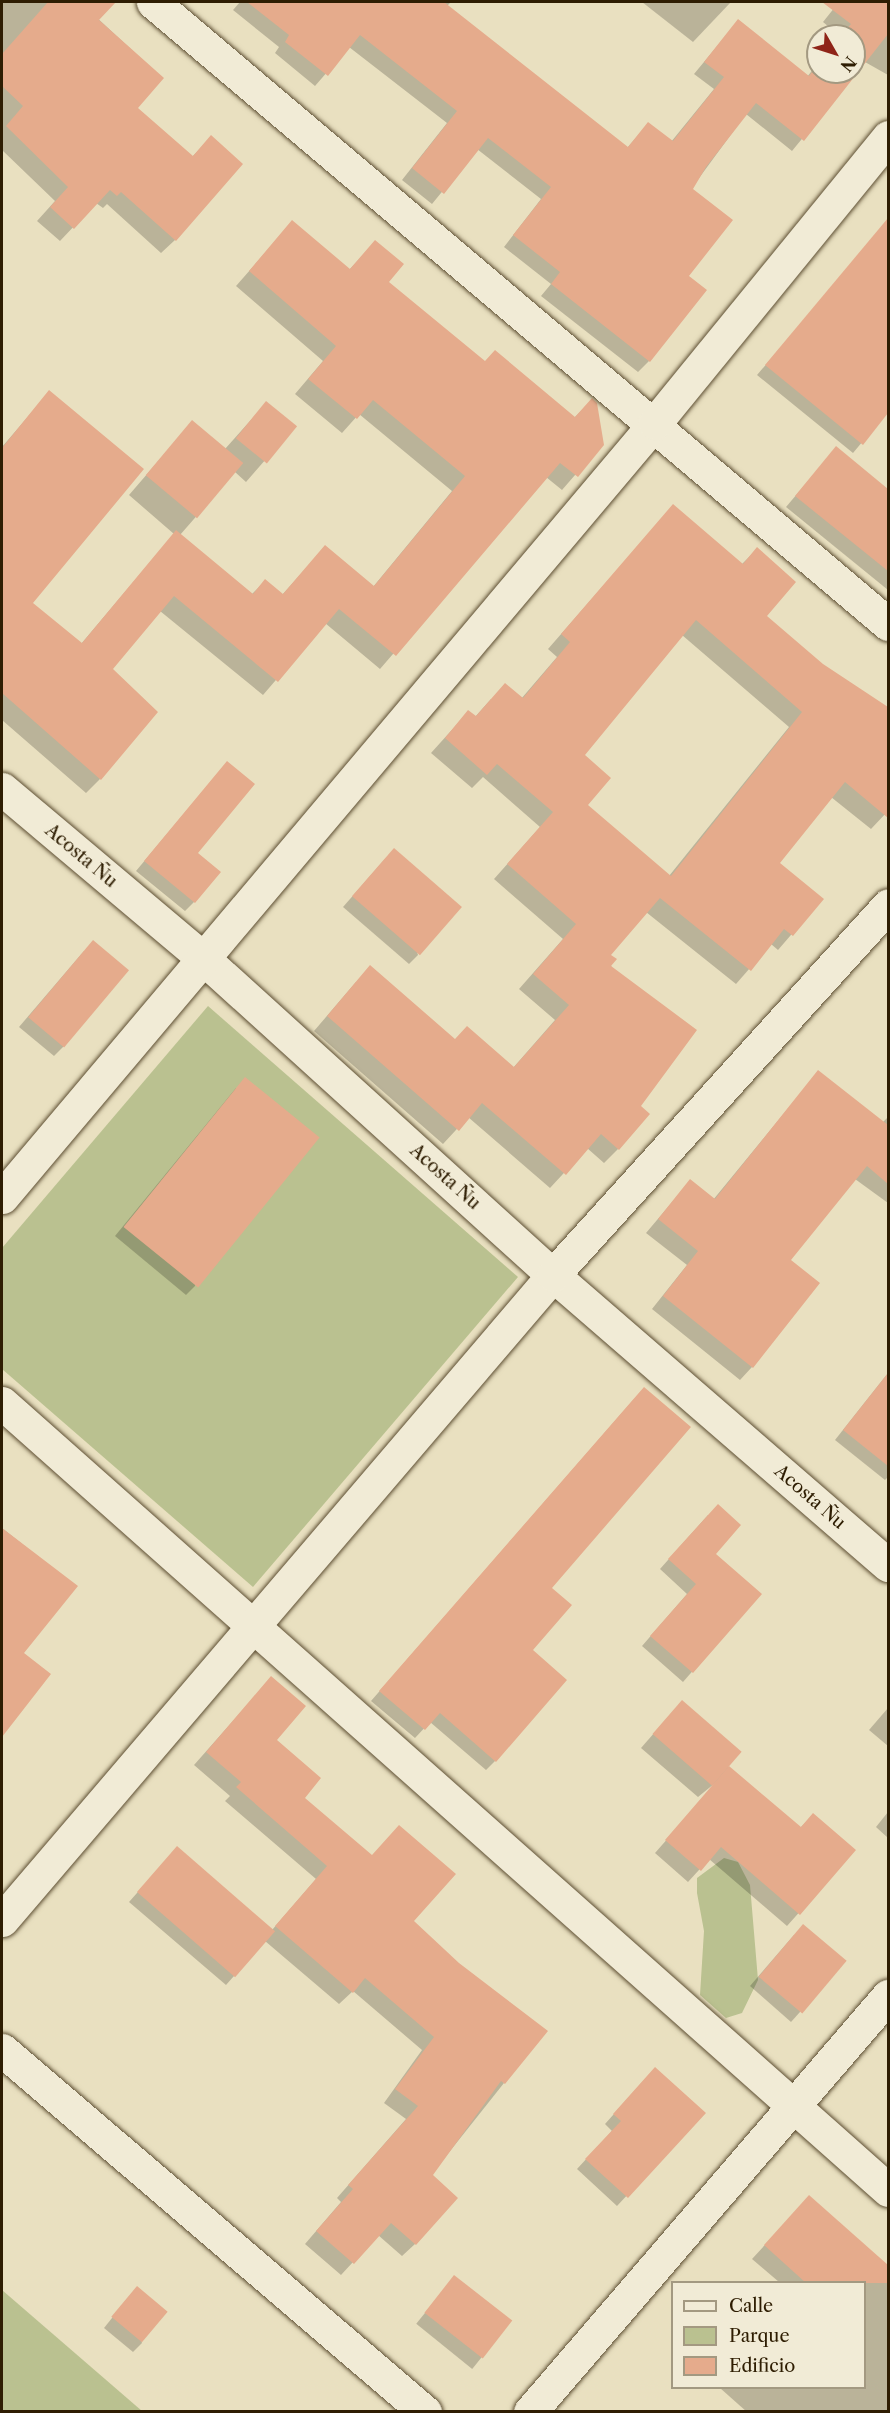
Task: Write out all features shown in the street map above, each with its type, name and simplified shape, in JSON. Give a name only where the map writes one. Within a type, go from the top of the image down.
[{"type":"street","points":[[153,2],[655,423],[888,624]]},
{"type":"street","points":[[2,1197],[655,423],[888,136]]},
{"type":"street","name":"Acosta Ñu","points":[[2,789],[204,959],[553,1275],[888,1565]]},
{"type":"street","points":[[2,1920],[255,1628],[553,1275],[888,905]]},
{"type":"street","points":[[2,1403],[888,2190]]},
{"type":"street","points":[[530,2412],[888,1996]]},
{"type":"street","points":[[2,2050],[425,2412]]},
{"type":"green space","points":[[208,1006],[518,1277],[253,1587],[2,1369],[2,1248]]},
{"type":"green space","points":[[724,1858],[738,1862],[750,1885],[758,1980],[742,2013],[726,2018],[700,1995],[704,1931],[697,1893],[697,1878]]},
{"type":"green space","points":[[2,2290],[142,2411],[2,2411]]},
{"type":"building","points":[[48,2],[116,2],[99,20],[164,78],[138,108],[193,156],[211,135],[243,164],[176,241],[121,192],[117,196],[110,190],[74,229],[50,207],[68,187],[6,126],[23,106],[2,86],[2,54]]},
{"type":"building","points":[[247,2],[444,2],[628,147],[648,122],[673,141],[724,77],[704,62],[738,19],[806,74],[806,84],[849,84],[804,141],[756,103],[706,167],[693,189],[733,220],[689,276],[707,290],[650,362],[551,284],[560,272],[513,235],[551,187],[488,138],[444,194],[412,168],[457,111],[360,35],[328,76],[285,42],[289,35]]},
{"type":"building","points":[[822,2],[888,2],[888,34],[866,62],[866,24],[851,24]]},
{"type":"building","points":[[888,218],[888,413],[863,445],[765,365]]},
{"type":"building","points":[[292,220],[350,269],[375,240],[404,264],[389,282],[485,361],[495,350],[575,417],[592,398],[597,403],[604,445],[578,477],[560,463],[396,656],[339,609],[278,682],[174,596],[113,669],[158,712],[101,780],[2,693],[2,448],[49,390],[144,469],[33,603],[82,643],[176,530],[253,594],[265,579],[283,594],[325,545],[374,586],[465,476],[373,400],[357,419],[308,379],[336,346],[249,271]]},
{"type":"building","points":[[266,401],[297,426],[267,463],[236,438]]},
{"type":"building","points":[[192,420],[243,463],[197,518],[146,475]]},
{"type":"building","points":[[836,446],[888,489],[888,571],[795,496]]},
{"type":"building","points":[[673,504],[743,564],[757,547],[796,582],[767,616],[823,664],[888,707],[888,818],[845,782],[780,863],[824,899],[793,936],[784,929],[751,971],[660,898],[611,955],[617,959],[611,966],[697,1030],[641,1106],[650,1114],[619,1150],[601,1134],[566,1175],[482,1103],[459,1131],[327,1016],[370,965],[455,1039],[467,1026],[514,1067],[569,1005],[533,974],[576,924],[507,864],[553,812],[497,764],[487,775],[445,738],[468,710],[476,716],[505,683],[523,698],[570,642],[561,634]],"holes":[[[696,620],[802,712],[671,876],[588,805],[611,778],[585,755]]]},
{"type":"building","points":[[227,761],[255,784],[198,853],[221,872],[195,903],[144,861]]},
{"type":"building","points":[[394,848],[462,907],[420,955],[352,896]]},
{"type":"building","points":[[93,940],[129,970],[64,1048],[28,1017]]},
{"type":"building","points":[[818,1070],[888,1125],[888,1184],[867,1166],[791,1260],[820,1283],[753,1368],[663,1296],[698,1251],[658,1219],[690,1179],[715,1199]]},
{"type":"building","points":[[245,1077],[320,1137],[198,1287],[124,1227]]},
{"type":"building","points":[[888,1373],[888,1466],[843,1430]]},
{"type":"building","points":[[644,1387],[691,1427],[552,1588],[572,1605],[533,1650],[567,1680],[496,1762],[440,1713],[425,1730],[379,1691]]},
{"type":"building","points":[[718,1504],[741,1525],[716,1554],[762,1594],[693,1673],[650,1636],[696,1584],[668,1559]]},
{"type":"building","points":[[2,1528],[78,1586],[24,1653],[51,1674],[2,1737]]},
{"type":"building","points":[[271,1676],[306,1706],[277,1740],[321,1778],[305,1798],[372,1855],[399,1825],[456,1874],[414,1921],[459,1963],[548,2031],[505,2084],[501,2081],[433,2175],[458,2198],[416,2245],[391,2223],[354,2264],[316,2231],[353,2189],[348,2185],[418,2106],[395,2089],[434,2037],[365,1978],[353,1993],[275,1926],[327,1866],[236,1787],[241,1782],[206,1752]]},
{"type":"building","points":[[682,1700],[742,1752],[712,1786],[652,1734]]},
{"type":"building","points":[[729,1766],[801,1827],[813,1813],[856,1850],[800,1915],[721,1847],[701,1871],[665,1840]]},
{"type":"building","points":[[177,1846],[275,1931],[235,1977],[137,1892]]},
{"type":"building","points":[[803,1924],[847,1961],[802,2013],[759,1977]]},
{"type":"building","points":[[655,2067],[706,2113],[628,2198],[585,2159],[621,2121],[613,2114]]},
{"type":"building","points":[[809,2195],[888,2265],[888,2283],[804,2281],[764,2245]]},
{"type":"building","points":[[454,2275],[512,2321],[483,2358],[424,2313]]},
{"type":"building","points":[[137,2286],[168,2312],[142,2342],[111,2317]]}]
